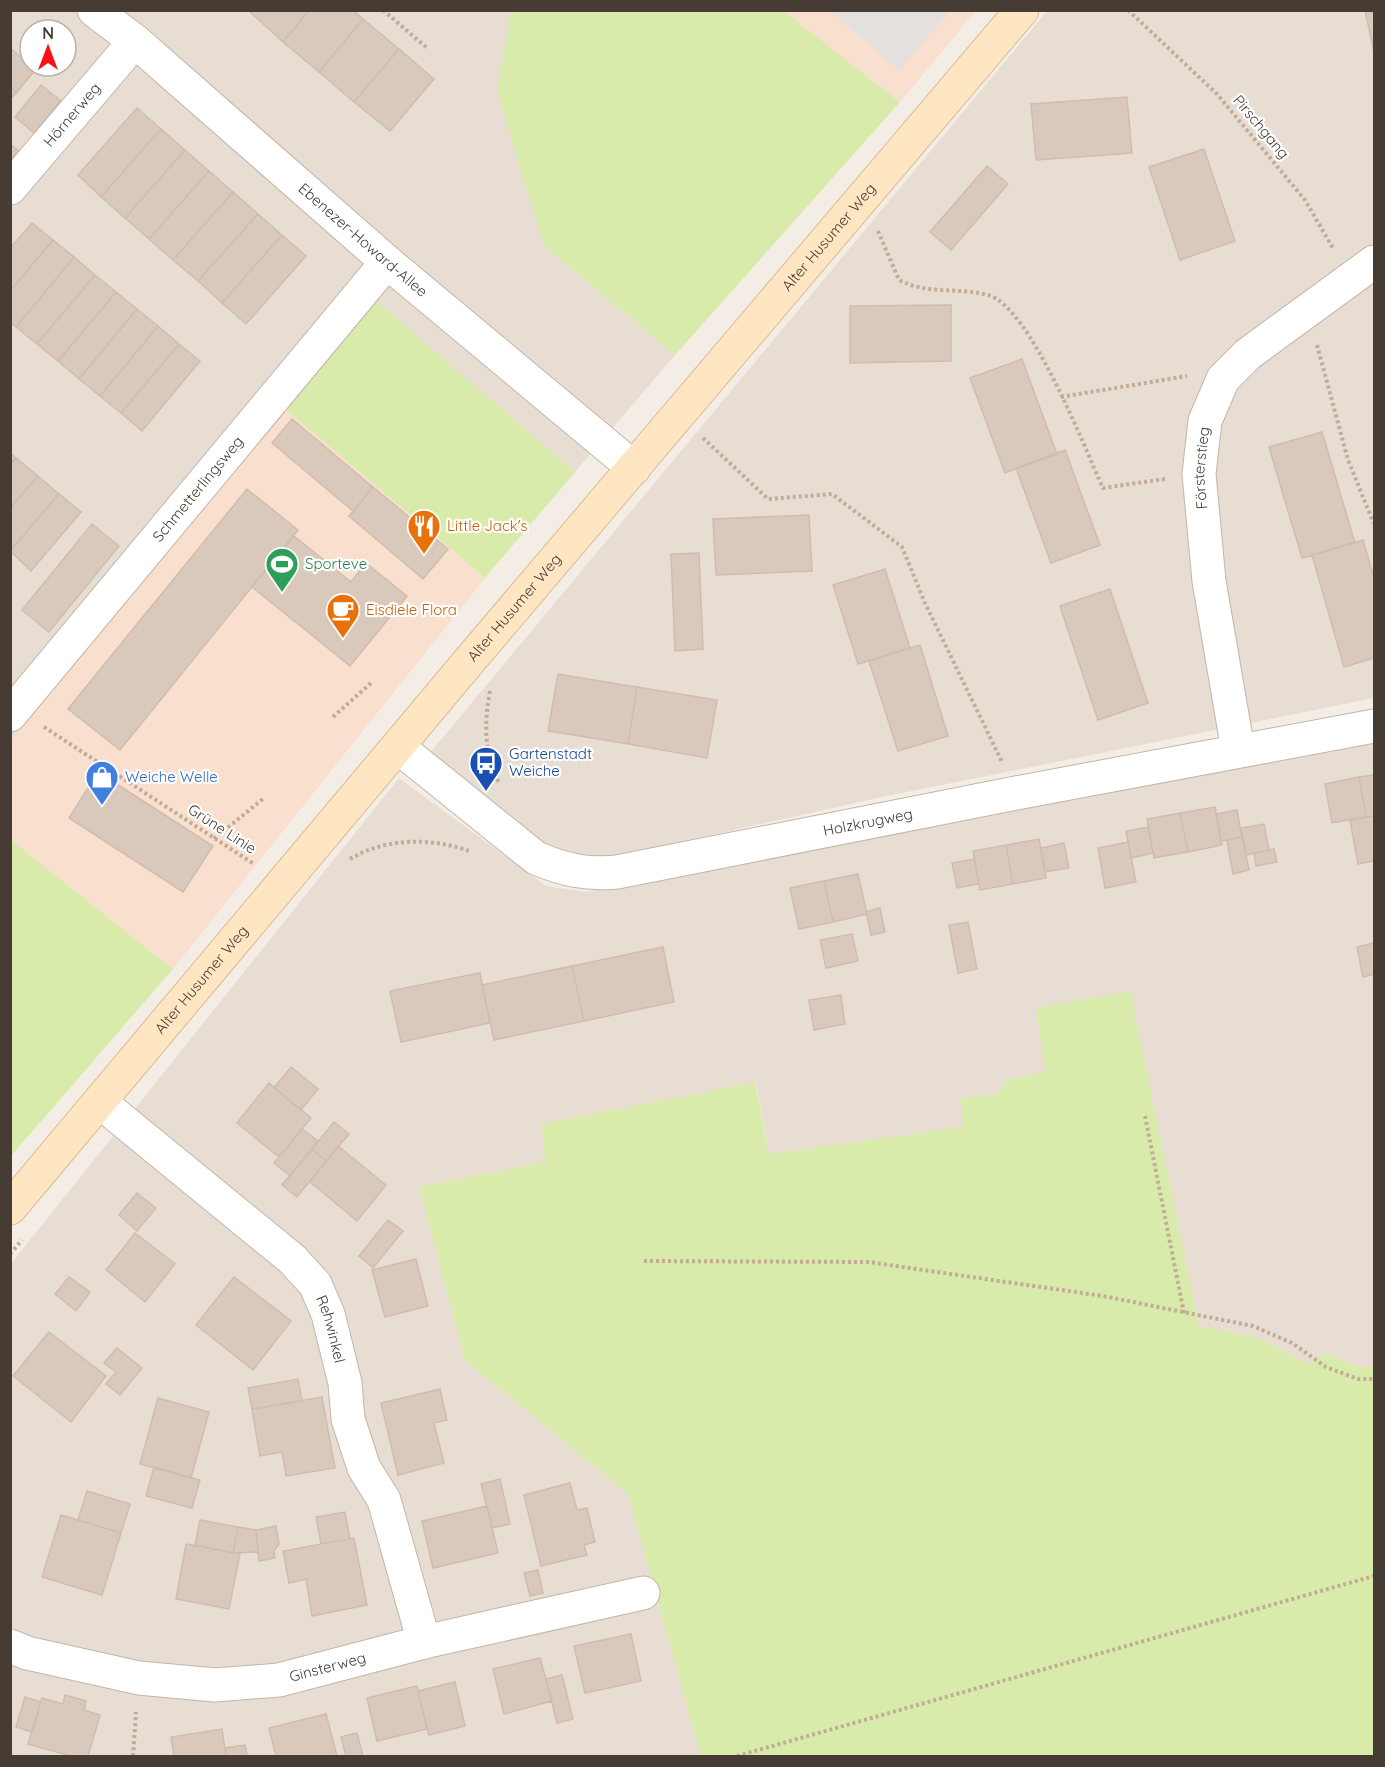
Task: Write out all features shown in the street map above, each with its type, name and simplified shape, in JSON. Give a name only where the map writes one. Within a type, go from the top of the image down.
[{"type":"street","name":"Ebenezer-Howard-Allee","points":[[94,10],[135,41],[387,262],[634,468]]},
{"type":"street","name":"Alter Husumer Weg","points":[[10,1208],[1022,10]]},
{"type":"street","name":"Hörnerweg","points":[[10,188],[135,41]]},
{"type":"street","name":"Schmetterlingsweg","points":[[14,711],[387,262]]},
{"type":"street","name":"Försterstieg","points":[[1238,750],[1209,581],[1199,474],[1205,421],[1223,379],[1248,354],[1363,270]]},
{"type":"street","name":"Holzkrugweg","points":[[398,747],[536,858],[562,869],[591,874],[668,862],[1238,750],[1374,726]]},
{"type":"street","name":"Rehwinkel","points":[[100,1102],[292,1259],[315,1284],[328,1314],[334,1337],[345,1383],[348,1419],[364,1468],[384,1500],[424,1642]]},
{"type":"street","name":"Ginsterweg","points":[[10,1646],[27,1653],[139,1678],[215,1685],[279,1680],[424,1642],[643,1593]]},
{"type":"path","points":[[383,10],[428,48]]},
{"type":"path","name":"Pirschgang","points":[[1128,10],[1217,94],[1363,270]]},
{"type":"path","points":[[874,227],[881,234],[898,280],[913,288],[988,295],[1000,301],[1037,344],[1103,488],[1199,474]]},
{"type":"path","points":[[1307,311],[1348,460],[1374,524]]},
{"type":"path","points":[[1061,397],[1180,376],[1223,379]]},
{"type":"path","points":[[699,434],[768,499],[832,494],[902,547],[925,603],[1016,793]]},
{"type":"path","points":[[333,717],[372,682]]},
{"type":"path","points":[[490,689],[486,724],[487,750],[492,769],[504,792]]},
{"type":"path","name":"Grüne Linie","points":[[14,711],[38,723],[264,871]]},
{"type":"path","points":[[214,838],[264,798]]},
{"type":"path","points":[[342,863],[369,848],[404,842],[435,842],[476,853]]},
{"type":"path","points":[[1145,1116],[1184,1313]]},
{"type":"path","points":[[644,1261],[868,1262],[1103,1296],[1253,1326],[1292,1343],[1326,1367],[1358,1379],[1374,1379]]},
{"type":"path","points":[[737,1756],[1374,1576]]},
{"type":"path","points":[[133,1756],[139,1678]]},
{"type":"shaded area","points":[[11,11],[512,11],[544,246],[675,355],[575,472],[375,301],[11,742]]},
{"type":"shaded area","points":[[782,11],[976,11],[900,102]]},
{"type":"shaded area","points":[[830,11],[950,11],[899,70]]},
{"type":"shaded area","points":[[1047,11],[1374,11],[1374,698],[882,797],[612,857],[571,855],[537,841],[430,753]]},
{"type":"shaded area","points":[[284,408],[485,578],[173,969],[11,840],[10,742]]},
{"type":"shaded area","points":[[1374,743],[1374,1368],[1353,1365],[1327,1354],[1308,1364],[1261,1339],[1199,1326],[1129,991],[1046,1072],[1007,1079],[998,1094],[960,1099],[965,1127],[769,1154],[756,1082],[542,1124],[546,1162],[419,1187],[465,1360],[628,1494],[701,1756],[11,1756],[10,1265],[399,778],[546,886],[585,892]]},
{"type":"green space","points":[[782,10],[900,102],[675,355],[544,246],[497,91],[511,12]]},
{"type":"green space","points":[[375,300],[575,472],[485,578],[284,408]]},
{"type":"green space","points":[[11,840],[173,969],[11,1156]]},
{"type":"green space","points":[[1130,991],[1199,1326],[1261,1339],[1308,1364],[1327,1354],[1353,1365],[1374,1368],[1374,1756],[701,1756],[628,1494],[465,1360],[419,1187],[545,1162],[542,1124],[755,1082],[769,1154],[964,1127],[960,1099],[998,1094],[1007,1079],[1046,1072],[1036,1008]]},
{"type":"building","points":[[248,10],[309,10],[283,42]]},
{"type":"building","points":[[309,10],[353,10],[363,19],[319,72],[283,42]]},
{"type":"building","points":[[1365,10],[1374,10],[1374,52]]},
{"type":"building","points":[[363,19],[399,49],[354,102],[319,72]]},
{"type":"building","points":[[10,48],[18,54],[18,78],[29,78],[17,92],[10,87]]},
{"type":"building","points":[[399,49],[434,79],[390,131],[354,102]]},
{"type":"building","points":[[41,85],[61,101],[34,133],[15,117]]},
{"type":"building","points":[[10,87],[17,92],[10,99]]},
{"type":"building","points":[[1127,97],[1132,153],[1036,160],[1031,104]]},
{"type":"building","points":[[137,108],[161,129],[101,197],[78,175]]},
{"type":"building","points":[[161,129],[185,150],[125,218],[101,197]]},
{"type":"building","points":[[10,144],[19,151],[10,161]]},
{"type":"building","points":[[1204,149],[1235,241],[1180,260],[1149,167]]},
{"type":"building","points":[[185,150],[209,171],[149,239],[125,218]]},
{"type":"building","points":[[987,166],[1008,184],[951,250],[930,232]]},
{"type":"building","points":[[209,171],[233,192],[173,260],[149,239]]},
{"type":"building","points":[[233,192],[258,214],[198,281],[173,260]]},
{"type":"building","points":[[258,214],[282,235],[222,303],[198,281]]},
{"type":"building","points":[[32,223],[53,240],[10,291],[10,248]]},
{"type":"building","points":[[282,235],[306,256],[246,324],[222,303]]},
{"type":"building","points":[[53,240],[74,257],[16,327],[10,322],[10,291]]},
{"type":"building","points":[[74,257],[95,275],[37,344],[16,327]]},
{"type":"building","points":[[95,275],[116,292],[58,361],[37,344]]},
{"type":"building","points":[[116,292],[137,309],[79,379],[58,361]]},
{"type":"building","points":[[951,305],[951,361],[850,363],[850,306]]},
{"type":"building","points":[[137,309],[158,326],[100,396],[79,379]]},
{"type":"building","points":[[158,326],[179,344],[121,413],[100,396]]},
{"type":"building","points":[[179,344],[200,361],[142,431],[121,413]]},
{"type":"building","points":[[1022,359],[1057,454],[1005,473],[970,378]]},
{"type":"building","points":[[292,419],[373,487],[353,511],[272,443]]},
{"type":"building","points":[[1322,432],[1355,543],[1302,558],[1269,447]]},
{"type":"building","points":[[1065,450],[1100,545],[1051,563],[1016,468]]},
{"type":"building","points":[[10,453],[16,458],[10,465]]},
{"type":"building","points":[[16,458],[38,476],[10,508],[10,465]]},
{"type":"building","points":[[38,476],[59,494],[10,551],[10,508]]},
{"type":"building","points":[[373,487],[448,549],[423,579],[349,516]]},
{"type":"building","points":[[247,489],[298,530],[120,750],[68,709]]},
{"type":"building","points":[[59,494],[81,512],[31,571],[10,551]]},
{"type":"building","points":[[809,515],[812,571],[716,575],[713,519]]},
{"type":"building","points":[[92,524],[119,546],[49,632],[22,610]]},
{"type":"building","points":[[294,536],[351,582],[366,563],[407,596],[350,666],[252,587]]},
{"type":"building","points":[[1363,540],[1374,578],[1374,658],[1344,667],[1312,555]]},
{"type":"building","points":[[699,553],[703,649],[675,651],[671,554]]},
{"type":"building","points":[[885,569],[910,648],[858,664],[833,585]]},
{"type":"building","points":[[1110,589],[1148,703],[1098,720],[1060,606]]},
{"type":"building","points":[[920,645],[948,736],[898,751],[869,661]]},
{"type":"building","points":[[558,674],[637,687],[628,744],[548,731]]},
{"type":"building","points":[[637,687],[717,700],[707,758],[628,744]]},
{"type":"building","points":[[98,772],[213,846],[183,892],[69,818]]},
{"type":"building","points":[[1374,775],[1374,816],[1366,817],[1359,777]]},
{"type":"building","points":[[1359,777],[1366,817],[1332,823],[1325,784]]},
{"type":"building","points":[[1215,807],[1222,845],[1188,852],[1180,813]]},
{"type":"building","points":[[1237,810],[1242,837],[1221,841],[1216,814]]},
{"type":"building","points":[[1180,813],[1188,852],[1154,858],[1147,819]]},
{"type":"building","points":[[1374,816],[1374,861],[1358,864],[1350,820]]},
{"type":"building","points":[[1264,824],[1269,850],[1246,855],[1241,828]]},
{"type":"building","points":[[1148,827],[1153,853],[1131,858],[1126,831]]},
{"type":"building","points":[[1242,837],[1249,870],[1233,874],[1227,840]]},
{"type":"building","points":[[1039,839],[1046,878],[1013,884],[1006,845]]},
{"type":"building","points":[[1128,842],[1136,882],[1105,888],[1098,848]]},
{"type":"building","points":[[1064,843],[1069,868],[1045,872],[1041,848]]},
{"type":"building","points":[[1006,845],[1013,884],[980,890],[973,851]]},
{"type":"building","points":[[1274,849],[1277,862],[1256,866],[1254,853]]},
{"type":"building","points":[[974,859],[979,884],[957,888],[952,863]]},
{"type":"building","points":[[858,874],[867,914],[833,922],[824,881]]},
{"type":"building","points":[[824,881],[833,922],[799,929],[790,888]]},
{"type":"building","points":[[880,908],[885,932],[871,935],[866,912]]},
{"type":"building","points":[[968,922],[977,969],[958,973],[949,925]]},
{"type":"building","points":[[852,934],[858,961],[826,968],[820,940]]},
{"type":"building","points":[[1374,943],[1374,974],[1363,977],[1357,947]]},
{"type":"building","points":[[663,947],[674,1002],[584,1021],[572,966]]},
{"type":"building","points":[[572,966],[584,1021],[494,1040],[482,985]]},
{"type":"building","points":[[480,973],[490,1023],[401,1042],[390,991]]},
{"type":"building","points":[[841,995],[845,1024],[814,1030],[809,1000]]},
{"type":"building","points":[[291,1067],[318,1089],[301,1110],[274,1088]]},
{"type":"building","points":[[269,1083],[311,1118],[279,1157],[237,1123]]},
{"type":"building","points":[[334,1122],[349,1134],[326,1161],[312,1149]]},
{"type":"building","points":[[302,1129],[318,1141],[290,1176],[274,1163]]},
{"type":"building","points":[[338,1146],[386,1185],[357,1221],[310,1182]]},
{"type":"building","points":[[312,1149],[326,1161],[297,1197],[282,1185]]},
{"type":"building","points":[[137,1193],[156,1208],[137,1231],[119,1215]]},
{"type":"building","points":[[388,1220],[403,1231],[373,1268],[359,1256]]},
{"type":"building","points":[[135,1233],[175,1264],[145,1302],[106,1270]]},
{"type":"building","points":[[416,1259],[428,1306],[385,1317],[372,1270]]},
{"type":"building","points":[[69,1277],[90,1292],[76,1311],[55,1294]]},
{"type":"building","points":[[234,1277],[291,1321],[253,1370],[196,1325]]},
{"type":"building","points":[[49,1332],[106,1376],[71,1422],[13,1376]]},
{"type":"building","points":[[117,1348],[142,1368],[120,1395],[106,1384],[116,1372],[104,1363]]},
{"type":"building","points":[[298,1379],[302,1401],[252,1409],[248,1388]]},
{"type":"building","points":[[440,1389],[447,1420],[434,1423],[444,1463],[398,1475],[381,1403]]},
{"type":"building","points":[[322,1397],[335,1468],[286,1476],[282,1452],[260,1456],[252,1409]]},
{"type":"building","points":[[158,1398],[209,1412],[191,1478],[140,1464]]},
{"type":"building","points":[[154,1467],[200,1480],[192,1508],[146,1496]]},
{"type":"building","points":[[500,1479],[510,1524],[492,1528],[481,1484]]},
{"type":"building","points":[[570,1483],[577,1510],[587,1508],[595,1542],[584,1545],[587,1555],[541,1566],[524,1495]]},
{"type":"building","points":[[87,1491],[130,1504],[121,1533],[78,1520]]},
{"type":"building","points":[[487,1506],[498,1553],[433,1568],[422,1521]]},
{"type":"building","points":[[345,1512],[350,1539],[321,1544],[316,1517]]},
{"type":"building","points":[[61,1515],[121,1533],[102,1595],[42,1577]]},
{"type":"building","points":[[200,1520],[238,1527],[233,1553],[195,1545]]},
{"type":"building","points":[[276,1526],[279,1544],[274,1551],[275,1558],[259,1561],[256,1530]]},
{"type":"building","points":[[238,1527],[256,1530],[258,1552],[233,1553]]},
{"type":"building","points":[[354,1538],[367,1605],[312,1616],[306,1579],[289,1583],[283,1551]]},
{"type":"building","points":[[186,1544],[240,1554],[229,1609],[176,1599]]},
{"type":"building","points":[[538,1570],[543,1593],[530,1596],[524,1573]]},
{"type":"building","points":[[631,1634],[641,1681],[585,1693],[574,1646]]},
{"type":"building","points":[[540,1658],[552,1701],[504,1714],[493,1669]]},
{"type":"building","points":[[562,1675],[573,1719],[557,1723],[546,1679]]},
{"type":"building","points":[[455,1682],[465,1726],[429,1735],[418,1691]]},
{"type":"building","points":[[417,1686],[427,1729],[377,1741],[367,1698]]},
{"type":"building","points":[[65,1695],[86,1701],[84,1710],[100,1715],[88,1756],[71,1756],[28,1744],[42,1698],[63,1704]]},
{"type":"building","points":[[25,1697],[41,1702],[32,1732],[16,1727]]},
{"type":"building","points":[[326,1714],[337,1756],[276,1756],[269,1728]]},
{"type":"building","points":[[222,1729],[226,1756],[174,1756],[171,1737]]},
{"type":"building","points":[[357,1733],[363,1756],[346,1756],[341,1737]]},
{"type":"building","points":[[245,1745],[247,1756],[226,1756],[225,1748]]},
{"type":"place","name":"Little Jack's","points":[[424,555]]},
{"type":"place","name":"Sporteve","points":[[282,593]]},
{"type":"place","name":"Eisdiele Flora","points":[[343,639]]},
{"type":"place","name":"Gartenstadt Weiche","points":[[486,792]]},
{"type":"place","name":"Weiche Welle","points":[[102,806]]}]
